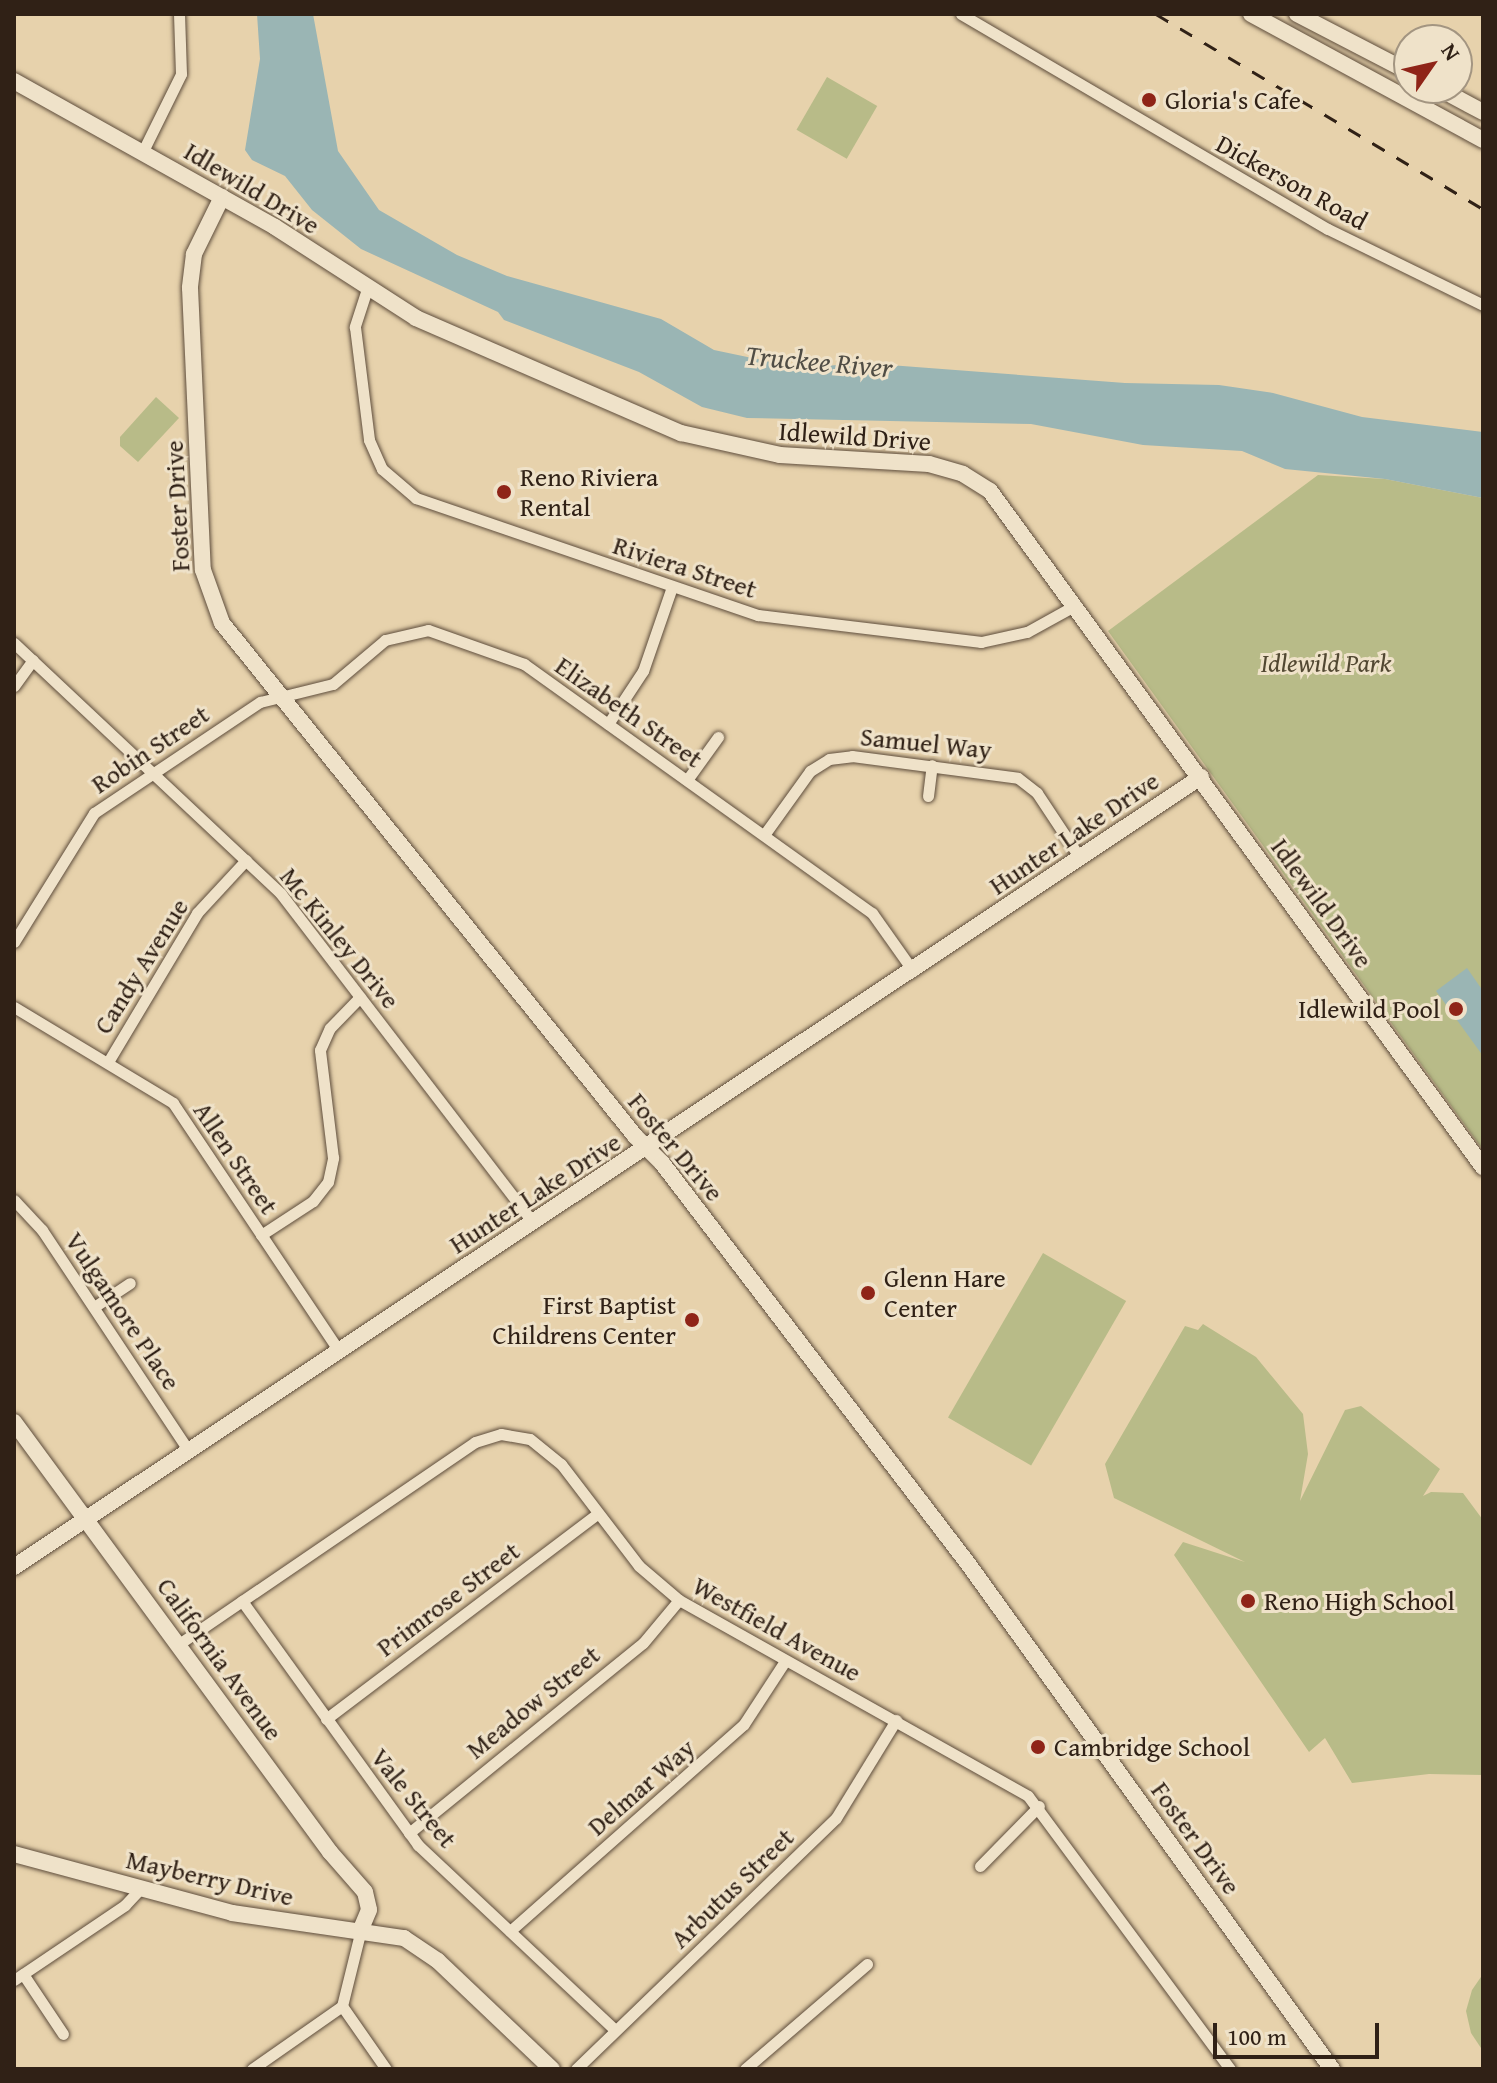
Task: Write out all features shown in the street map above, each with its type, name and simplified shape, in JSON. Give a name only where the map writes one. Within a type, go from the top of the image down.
[{"type":"street","points":[[143,151],[181,74],[179,14]]},
{"type":"street","name":"Dickerson Road","points":[[961,14],[1328,229],[1483,305]]},
{"type":"street","points":[[1251,14],[1483,140]]},
{"type":"street","points":[[1297,14],[1393,64]]},
{"type":"street","name":"Idlewild Drive","points":[[14,81],[222,197],[416,318],[715,444],[780,455],[929,464],[963,474],[1003,503],[1483,1167]]},
{"type":"street","name":"Foster Drive","points":[[222,197],[200,237],[191,271],[203,570],[222,623],[649,1148],[969,1565],[1332,2069]]},
{"type":"street","name":"Riviera Street","points":[[367,289],[357,313],[356,340],[369,440],[392,481],[425,502],[758,615],[981,642],[1027,632],[1076,605]]},
{"type":"street","points":[[608,724],[643,671],[672,587]]},
{"type":"street","name":"Elizabeth Street","points":[[279,695],[333,684],[385,640],[428,630],[524,664],[872,913],[913,971]]},
{"type":"street","name":"Mc Kinley Drive","points":[[14,643],[281,894],[533,1222]]},
{"type":"street","points":[[14,686],[33,660]]},
{"type":"street","name":"Robin Street","points":[[14,942],[85,822],[153,773],[279,695]]},
{"type":"street","points":[[687,780],[718,737]]},
{"type":"street","name":"Samuel Way","points":[[764,835],[810,771],[829,759],[852,756],[1018,778],[1037,793],[1080,858]]},
{"type":"street","points":[[928,796],[932,765]]},
{"type":"street","name":"Hunter Lake Drive","points":[[14,1567],[649,1148],[1201,777]]},
{"type":"street","name":"Candy Avenue","points":[[108,1062],[197,913],[246,860]]},
{"type":"street","points":[[261,1235],[313,1201],[328,1182],[333,1158],[320,1050],[330,1028],[360,997]]},
{"type":"street","name":"Allen Street","points":[[14,1007],[173,1103],[339,1351]]},
{"type":"street","name":"Vulgamore Place","points":[[14,1200],[42,1230],[189,1451]]},
{"type":"street","points":[[94,1307],[130,1283]]},
{"type":"street","name":"California Avenue","points":[[14,1422],[330,1852],[365,1892],[369,1910],[361,1929]]},
{"type":"street","name":"Westfield Avenue","points":[[179,1644],[488,1437],[516,1435],[542,1445],[639,1566],[679,1600],[1014,1785],[1039,1806],[1230,2069]]},
{"type":"street","name":"Primrose Street","points":[[326,1719],[597,1514]]},
{"type":"street","name":"Meadow Street","points":[[409,1833],[643,1643],[679,1600]]},
{"type":"street","name":"Vale Street","points":[[242,1601],[409,1833],[615,2030]]},
{"type":"street","name":"Delmar Way","points":[[510,1931],[734,1735],[761,1704],[785,1661]]},
{"type":"street","name":"Arbutus Street","points":[[576,2069],[836,1818],[896,1720]]},
{"type":"street","points":[[980,1866],[1039,1806]]},
{"type":"street","name":"Mayberry Drive","points":[[14,1854],[232,1913],[361,1929],[404,1938],[438,1961],[552,2069]]},
{"type":"street","points":[[63,2034],[18,1977],[141,1888]]},
{"type":"street","points":[[252,2069],[342,2006],[361,1929]]},
{"type":"street","points":[[745,2069],[867,1964]]},
{"type":"street","points":[[342,2006],[386,2069]]},
{"type":"green space","points":[[827,77],[877,106],[847,159],[796,130]]},
{"type":"green space","points":[[156,397],[179,418],[138,462],[120,446],[120,437]]},
{"type":"green space","name":"Idlewild Park","points":[[1318,475],[1385,479],[1483,498],[1483,1150],[1108,631]]},
{"type":"green space","points":[[1043,1253],[1126,1301],[1031,1466],[948,1418]]},
{"type":"green space","points":[[1203,1324],[1256,1357],[1303,1414],[1308,1454],[1300,1501],[1345,1410],[1361,1406],[1440,1469],[1423,1496],[1431,1492],[1463,1493],[1483,1520],[1483,1775],[1429,1774],[1352,1783],[1325,1738],[1309,1752],[1174,1555],[1183,1542],[1245,1562],[1114,1498],[1105,1464],[1185,1326],[1198,1330]]},
{"type":"green space","points":[[1483,1974],[1483,2051],[1471,2033],[1466,2011],[1472,1990]]},
{"type":"water","points":[[257,14],[313,14],[338,151],[379,210],[457,255],[507,276],[661,319],[714,350],[799,368],[863,363],[1125,383],[1219,385],[1273,393],[1362,417],[1483,432],[1483,498],[1385,479],[1285,469],[1242,451],[1143,445],[1031,424],[747,418],[702,407],[639,372],[504,320],[498,312],[361,249],[312,210],[285,176],[252,160],[245,150],[260,59]]},
{"type":"water","points":[[1467,968],[1483,991],[1483,1056],[1436,991]]},
{"type":"railway","points":[[1156,14],[1483,209]]},
{"type":"place","name":"Gloria's Cafe","points":[[1149,100]]},
{"type":"place","name":"Reno Riviera Rental","points":[[504,492]]},
{"type":"place","name":"Idlewild Pool","points":[[1456,1009]]},
{"type":"place","name":"Glenn Hare Center","points":[[868,1293]]},
{"type":"place","name":"First Baptist Childrens Center","points":[[692,1320]]},
{"type":"place","name":"Reno High School","points":[[1248,1601]]},
{"type":"place","name":"Cambridge School","points":[[1038,1747]]},
{"type":"water label","name":"Truckee River","points":[[819,361]]}]
